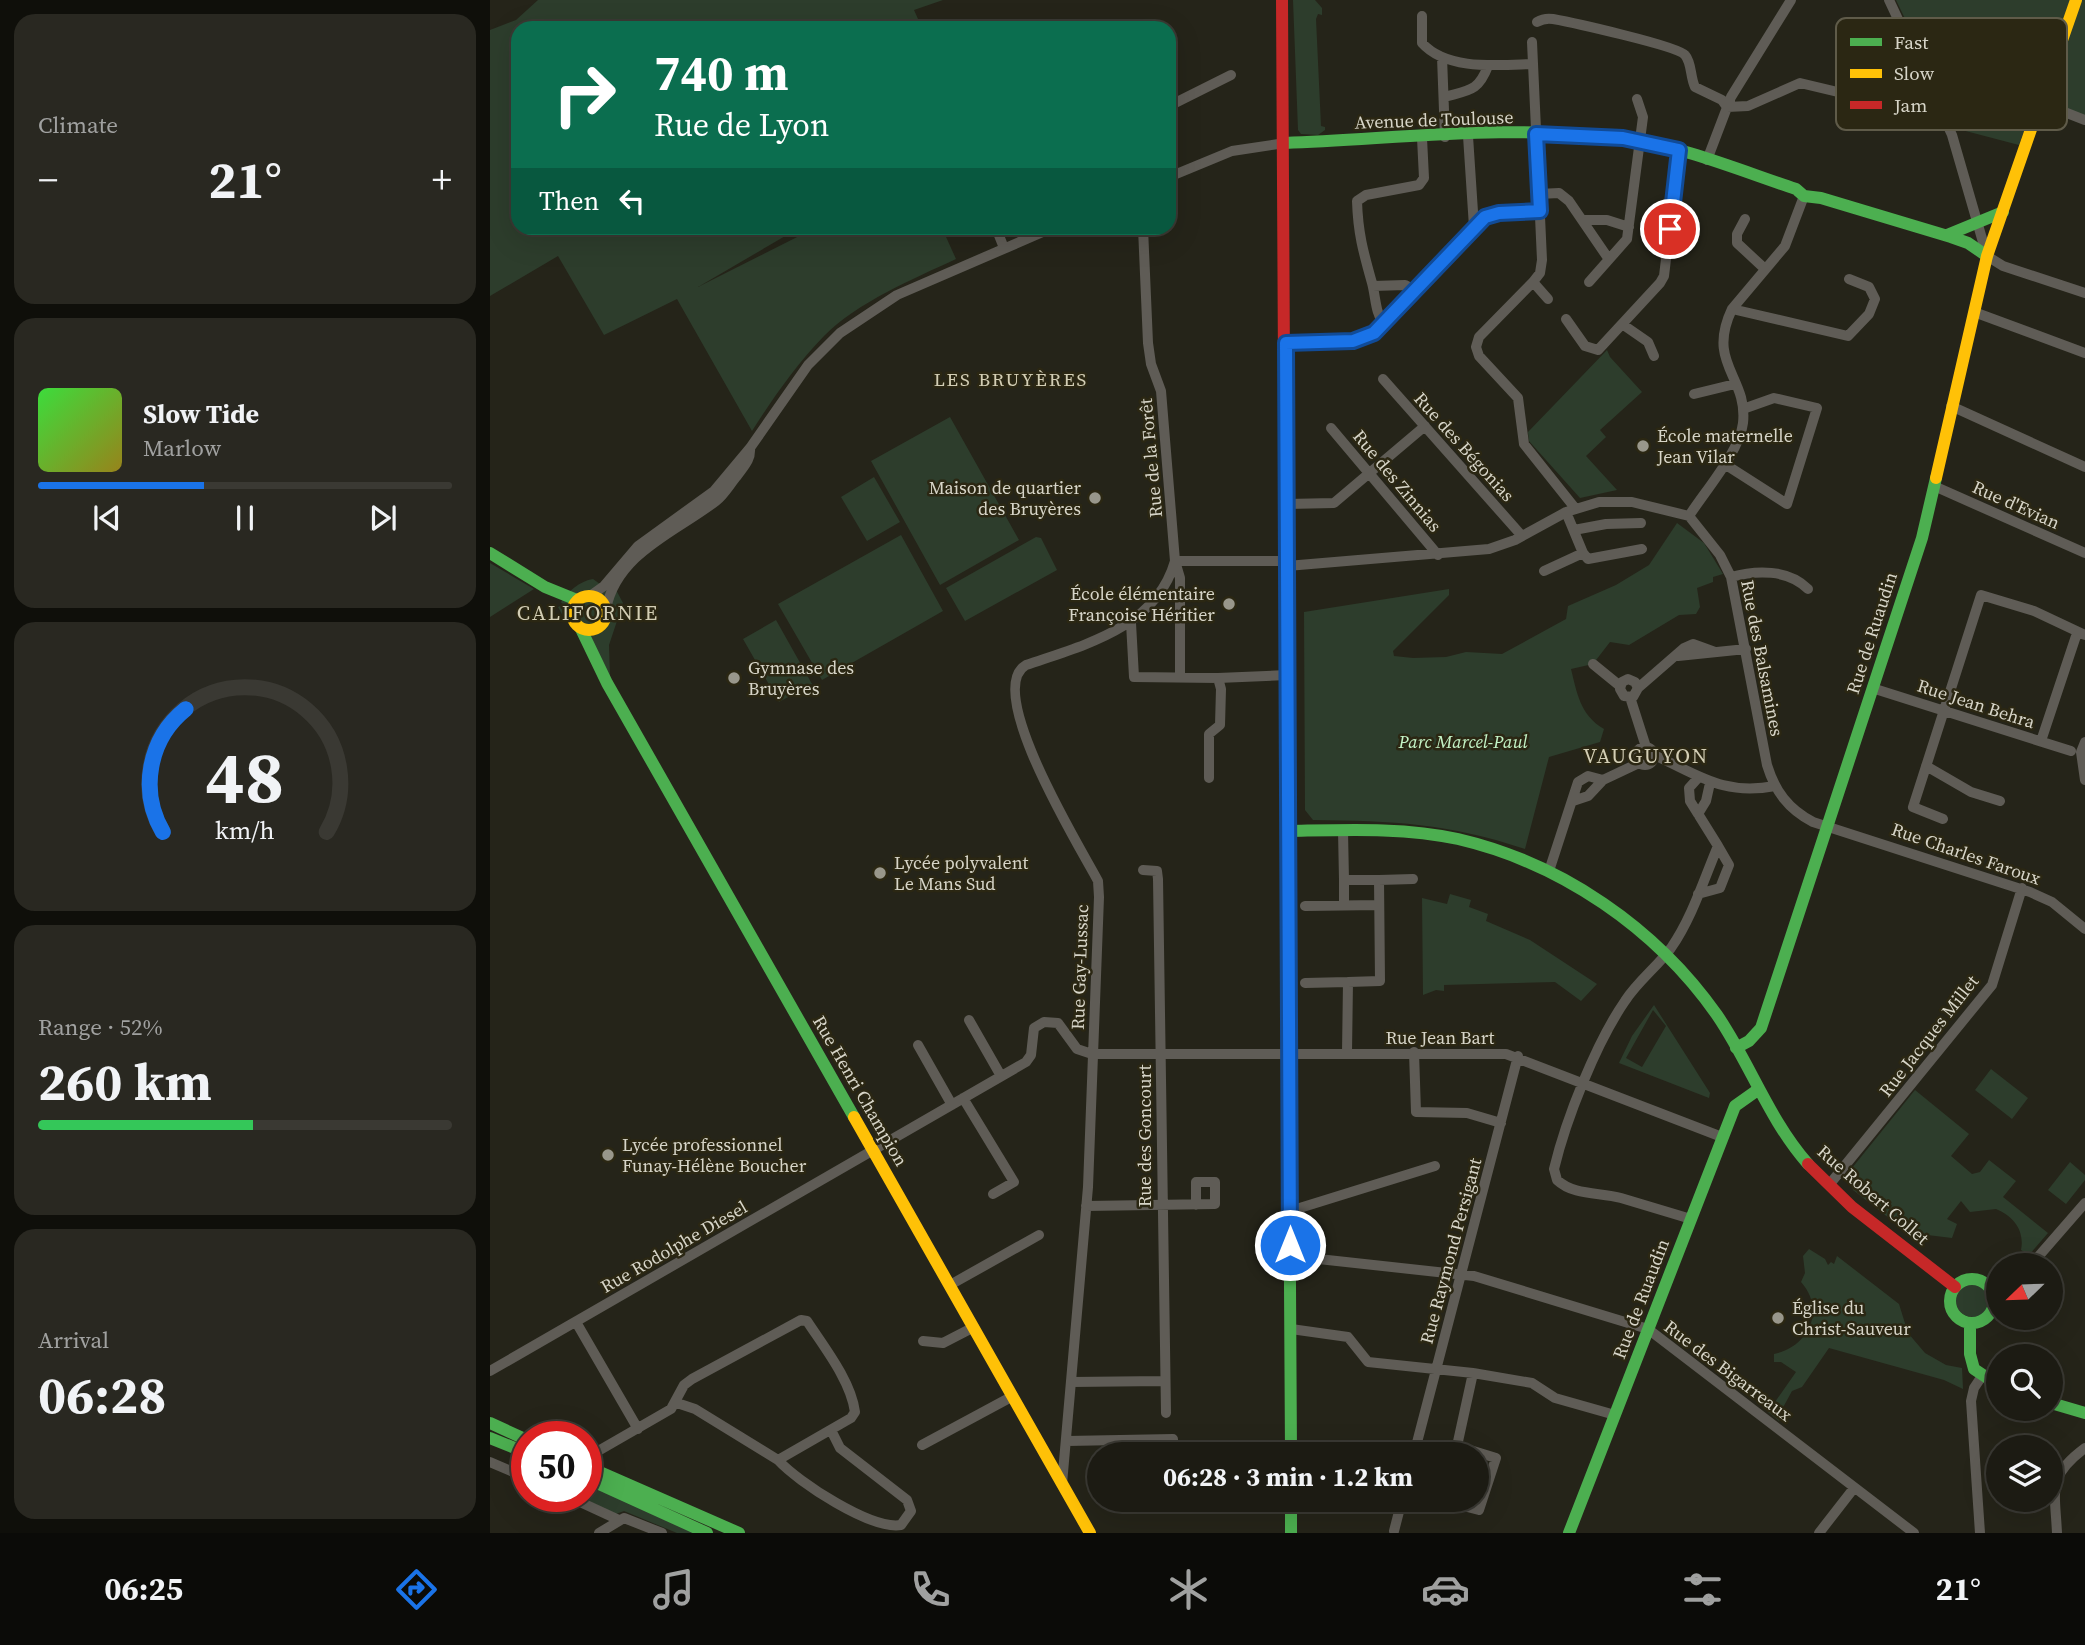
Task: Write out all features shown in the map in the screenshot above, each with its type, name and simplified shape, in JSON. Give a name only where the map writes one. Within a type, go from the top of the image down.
[{"type":"street","points":[[1282,0],[1285,143],[1291,1442]]},
{"type":"street","points":[[1707,160],[1727,107],[1791,0]]},
{"type":"street","points":[[1889,0],[1897,18]]},
{"type":"street","name":"Rue de Ruaudin","points":[[2067,25],[2076,0]]},
{"type":"street","points":[[1422,16],[1422,43],[1442,57],[1488,66],[1533,64]]},
{"type":"street","points":[[1537,22],[1550,18],[1576,26],[1611,30],[1680,51],[1688,60],[1695,86],[1723,100],[1727,107]]},
{"type":"street","points":[[1532,42],[1542,260],[1540,273],[1479,337],[1476,347],[1479,356],[1518,398],[1524,444],[1571,510],[1574,530],[1583,553],[1588,559],[1642,549]]},
{"type":"street","points":[[1442,57],[1445,137]]},
{"type":"street","points":[[1444,97],[1476,88],[1482,83],[1488,66]]},
{"type":"street","points":[[1176,102],[1231,75]]},
{"type":"street","points":[[1727,107],[1748,106],[1800,83],[1836,92]]},
{"type":"street","points":[[1589,282],[1626,239],[1643,117],[1637,99]]},
{"type":"street","points":[[2067,113],[2085,120]]},
{"type":"street","points":[[1949,130],[1957,149],[1987,256],[2003,266],[2085,293]]},
{"type":"street","name":"Rue de Ruaudin","points":[[1736,1048],[1749,1041],[1761,1028],[1922,538],[1987,256],[2030,130]]},
{"type":"street","name":"Avenue de Toulouse","points":[[1285,143],[1536,134],[1587,135],[1639,141],[1679,150],[1796,189],[1804,196],[1821,198],[1947,235],[1968,243],[1987,256]]},
{"type":"street","points":[[1468,136],[1474,227]]},
{"type":"street","points":[[1384,325],[1377,312],[1373,285],[1359,242],[1356,201],[1366,195],[1419,185],[1424,178],[1422,138]]},
{"type":"street","points":[[1176,171],[1232,151],[1285,143]]},
{"type":"street","points":[[1566,319],[1585,346],[1598,350],[1664,276],[1679,150]]},
{"type":"street","points":[[1539,194],[1559,193],[1584,220],[1608,258]]},
{"type":"street","points":[[1175,561],[1287,563],[1438,555],[1489,549],[1522,536],[1571,510],[1599,502],[1632,502],[1689,516],[1741,432],[1743,409],[1725,362],[1723,328],[1732,309],[1791,235],[1804,196]]},
{"type":"street","points":[[1286,343],[1353,341],[1366,337],[1384,325],[1485,217],[1499,213],[1540,211]]},
{"type":"street","points":[[1947,235],[1960,232],[1976,221],[1988,221],[2003,212]]},
{"type":"street","points":[[1745,219],[1737,234],[1737,243],[1765,269]]},
{"type":"street","points":[[1584,220],[1606,220],[1629,227]]},
{"type":"street","points":[[999,235],[1004,248]]},
{"type":"street","points":[[490,553],[545,587],[577,600],[590,596],[604,586],[638,546],[714,491],[750,448],[808,365],[840,333],[897,295],[1035,235]]},
{"type":"street","name":"Rue de la Forêt","points":[[1143,235],[1148,343],[1151,364],[1161,391],[1175,561],[1180,578],[1180,677]]},
{"type":"street","points":[[1732,309],[1848,337],[1869,314],[1875,299],[1869,287],[1849,279]]},
{"type":"street","points":[[1534,282],[1548,299]]},
{"type":"street","points":[[1373,285],[1405,285],[1416,290]]},
{"type":"street","points":[[1974,312],[2085,353]]},
{"type":"street","points":[[1622,324],[1648,342],[1654,356]]},
{"type":"street","name":"Rue des Bégonias","points":[[1383,379],[1522,536]]},
{"type":"street","points":[[1694,394],[1735,384]]},
{"type":"street","points":[[1723,463],[1787,504],[1816,408],[1773,398],[1743,409]]},
{"type":"street","points":[[1951,406],[2085,467]]},
{"type":"street","points":[[1287,504],[1334,503],[1425,426]]},
{"type":"street","name":"Rue des Zinnias","points":[[1331,428],[1438,555]]},
{"type":"street","points":[[545,587],[580,629],[598,628],[605,619],[616,582],[630,564],[656,542],[719,499],[751,457],[750,448]]},
{"type":"street","name":"Rue d'Evian","points":[[1934,486],[2085,553]]},
{"type":"street","name":"Rue des Balsamines","points":[[1689,516],[1720,555],[1731,577],[1767,765],[1775,786],[1794,810],[1813,822],[1828,825]]},
{"type":"street","points":[[1574,530],[1615,523],[1641,523]]},
{"type":"street","points":[[1544,571],[1583,553]]},
{"type":"street","name":"Rue Gay-Lussac","points":[[1062,1484],[1086,1206],[1098,881],[1020,728],[1013,688],[1017,672],[1026,665],[1131,623],[1156,596],[1175,561]]},
{"type":"street","points":[[1731,577],[1762,570],[1800,582],[1808,589]]},
{"type":"street","points":[[590,596],[600,600],[606,609]]},
{"type":"street","points":[[1943,820],[1913,807],[1942,710],[1981,596],[2034,611],[2081,634],[2041,741]]},
{"type":"street","points":[[571,615],[577,600]]},
{"type":"street","points":[[1131,623],[1134,677],[1287,675]]},
{"type":"street","name":"Rue Henri Champion","points":[[598,628],[599,666]]},
{"type":"street","name":"Rue Henri Champion","points":[[580,629],[1090,1533]]},
{"type":"street","points":[[1630,698],[1684,648],[1693,644],[1715,652],[1746,649]]},
{"type":"street","points":[[1573,801],[1588,796],[1603,780],[1639,763],[1648,764],[1650,751],[1630,698],[1622,694],[1620,686],[1593,664]]},
{"type":"street","points":[[1209,778],[1209,734],[1220,726],[1221,689],[1218,678]]},
{"type":"street","points":[[1620,686],[1628,679],[1635,682],[1638,688]]},
{"type":"street","name":"Rue Jean Behra","points":[[1872,688],[2071,751]]},
{"type":"street","points":[[2085,741],[2081,752],[2085,780]]},
{"type":"street","points":[[1650,751],[1710,783],[1749,791],[1775,786]]},
{"type":"street","points":[[1926,766],[1972,792],[2000,801]]},
{"type":"street","points":[[1549,871],[1578,782],[1596,776],[1603,780]]},
{"type":"street","points":[[1698,778],[1689,788],[1689,795],[1729,865],[1720,888],[1698,894]]},
{"type":"street","points":[[1698,814],[1706,801],[1710,783]]},
{"type":"street","name":"Rue Charles Faroux","points":[[1828,825],[2022,888],[2052,902],[2085,929]]},
{"type":"street","name":"Rue Robert Collet","points":[[1288,831],[1395,831],[1459,840],[1504,853],[1549,871],[1607,906],[1665,953],[1714,1011],[1789,1142],[1829,1185],[1955,1287]]},
{"type":"street","points":[[1343,831],[1344,905]]},
{"type":"street","points":[[1691,1219],[1617,1197],[1584,1192],[1557,1180],[1555,1163],[1611,1023],[1643,976],[1665,953],[1698,894],[1718,846]]},
{"type":"street","name":"Rue des Goncourt","points":[[1143,870],[1157,872],[1158,879],[1163,1381],[1166,1413]]},
{"type":"street","points":[[1344,880],[1413,879]]},
{"type":"street","points":[[1305,982],[1380,981],[1379,880]]},
{"type":"street","name":"Rue Jacques Millet","points":[[1829,1185],[1992,985],[2022,888]]},
{"type":"street","points":[[1305,906],[1379,905]]},
{"type":"street","points":[[1347,1053],[1348,982]]},
{"type":"street","points":[[969,1020],[1001,1076]]},
{"type":"street","name":"Rue Rodolphe Diesel","points":[[490,1371],[1026,1062],[1031,1055],[1034,1028],[1044,1021],[1058,1023],[1077,1049],[1092,1054]]},
{"type":"street","points":[[918,1045],[952,1105]]},
{"type":"street","points":[[1414,1052],[1416,1112],[1467,1113],[1501,1123]]},
{"type":"street","name":"Rue Jean Bart","points":[[1092,1054],[1414,1052],[1518,1056],[1584,1085],[1722,1137]]},
{"type":"street","name":"Rue Raymond Persigant","points":[[1417,1442],[1518,1056]]},
{"type":"street","name":"Rue de Ruaudin","points":[[1569,1533],[1735,1106],[1759,1089]]},
{"type":"street","points":[[963,1098],[1014,1182],[993,1194]]},
{"type":"street","points":[[1290,1211],[1434,1166]]},
{"type":"street","points":[[2041,1253],[2085,1203]]},
{"type":"street","points":[[1086,1206],[1196,1205]]},
{"type":"street","points":[[950,1285],[1039,1235]]},
{"type":"street","name":"Rue des Bigarreaux","points":[[1290,1256],[1462,1273],[1648,1329],[1914,1533]]},
{"type":"street","points":[[1986,1284],[1976,1279],[1965,1280],[1955,1287],[1951,1296],[1951,1308],[1961,1320],[1970,1323],[1986,1318]]},
{"type":"street","points":[[602,1449],[677,1403],[684,1385],[706,1371],[791,1324],[807,1321],[853,1403],[855,1412],[851,1418],[778,1460]]},
{"type":"street","points":[[576,1322],[638,1429]]},
{"type":"street","points":[[1970,1323],[1971,1363],[1980,1379],[1986,1381]]},
{"type":"street","points":[[923,1341],[943,1343],[974,1327]]},
{"type":"street","points":[[1291,1329],[1348,1337],[1368,1362],[1473,1373],[1532,1383],[1555,1398],[1615,1415]]},
{"type":"street","points":[[1458,1442],[1473,1373]]},
{"type":"street","points":[[1980,1379],[1974,1388],[1971,1401],[1980,1533]]},
{"type":"street","points":[[1072,1381],[1163,1381]]},
{"type":"street","points":[[922,1445],[1013,1396]]},
{"type":"street","points":[[677,1403],[695,1409],[778,1460],[815,1492],[884,1524],[901,1525],[912,1511],[907,1500],[840,1448],[831,1430]]},
{"type":"street","points":[[2063,1407],[2080,1412],[2085,1422]]},
{"type":"street","points":[[490,1423],[511,1433]]},
{"type":"street","points":[[490,1437],[511,1446]]},
{"type":"street","points":[[1067,1441],[1173,1439],[1173,1442]]},
{"type":"street","points":[[2057,1533],[2055,1486],[2059,1471],[2085,1448]]},
{"type":"street","points":[[1489,1456],[1496,1458],[1489,1479]]},
{"type":"street","points":[[490,1462],[511,1471]]},
{"type":"street","points":[[602,1473],[739,1533]]},
{"type":"street","points":[[602,1485],[707,1533]]},
{"type":"street","points":[[1819,1533],[1854,1488]]},
{"type":"street","points":[[602,1512],[619,1520]]},
{"type":"street","points":[[1291,1512],[1291,1533]]},
{"type":"street","points":[[1394,1531],[1399,1512]]},
{"type":"street","points":[[599,1533],[619,1520],[630,1518],[662,1533]]},
{"type":"green space","points":[[538,0],[943,0],[914,10],[919,21],[513,21]]},
{"type":"green space","points":[[1293,0],[1315,0],[1322,8],[1322,15],[1318,14],[1316,19],[1321,126],[1325,127],[1325,130],[1318,135],[1301,134],[1298,130]]},
{"type":"green space","points":[[1896,0],[2085,0],[2085,119],[2067,111],[2067,18],[1905,18]]},
{"type":"green space","points":[[511,22],[511,235],[787,235],[698,287],[801,235],[945,235],[956,259],[887,292],[837,324],[794,370],[752,431],[677,299],[604,335],[558,256],[490,296],[490,30]]},
{"type":"green space","points":[[1962,130],[2024,130],[2019,145]]},
{"type":"green space","points":[[1607,350],[1610,357],[1642,392],[1600,430],[1606,437],[1586,456],[1617,490],[1580,498],[1529,441],[1528,432]]},
{"type":"green space","points":[[950,417],[1019,540],[940,585],[871,461]]},
{"type":"green space","points":[[874,477],[900,522],[867,541],[841,497]]},
{"type":"green space","name":"Parc Marcel-Paul","points":[[1677,523],[1704,543],[1723,574],[1713,577],[1713,582],[1697,588],[1700,607],[1696,614],[1679,615],[1629,645],[1610,642],[1593,664],[1571,669],[1585,710],[1604,729],[1600,742],[1549,757],[1525,849],[1497,840],[1420,825],[1313,820],[1305,810],[1304,612],[1449,589],[1449,595],[1393,651],[1394,656],[1446,657],[1466,652],[1502,654],[1566,619],[1568,606],[1616,585],[1649,565]]},
{"type":"green space","points":[[901,535],[943,611],[822,680],[778,604]]},
{"type":"green space","points":[[1036,537],[1041,538],[1057,570],[965,621],[946,588]]},
{"type":"green space","points":[[490,563],[534,589],[490,617]]},
{"type":"green space","points":[[593,579],[611,592],[614,586],[623,603],[609,645],[610,677],[587,631],[598,628],[604,622],[604,604],[594,596],[581,598],[573,606],[571,615],[567,610],[567,623],[558,607],[563,605],[561,602],[575,587]]},
{"type":"green space","points":[[589,600],[598,604],[602,613],[598,622],[589,626],[580,622],[576,613],[580,604]]},
{"type":"green space","points":[[776,620],[812,684],[779,702],[743,639]]},
{"type":"green space","points":[[1450,894],[1471,900],[1469,907],[1488,914],[1486,921],[1530,940],[1597,984],[1581,1001],[1555,982],[1444,985],[1444,991],[1436,990],[1423,995],[1422,898],[1447,904]]},
{"type":"green space","points":[[1654,1005],[1710,1093],[1709,1098],[1619,1063],[1632,1036]],"holes":[[[1653,1010],[1666,1026],[1642,1067],[1626,1058]]]},
{"type":"green space","points":[[1991,1069],[2028,1098],[2012,1119],[1975,1090]]},
{"type":"green space","points":[[1915,1090],[1969,1134],[1951,1156],[1972,1174],[1980,1172],[1989,1160],[2016,1181],[2003,1197],[2048,1233],[2031,1253],[2026,1253],[2021,1250],[2019,1230],[2008,1216],[1996,1209],[1970,1212],[1961,1201],[1947,1219],[1957,1224],[1952,1238],[1911,1233],[1853,1190],[1848,1173]]},
{"type":"green space","points":[[2070,1162],[2085,1175],[2085,1180],[2066,1204],[2048,1190]]},
{"type":"green space","points":[[1809,1249],[1825,1259],[1828,1265],[1831,1262],[1834,1264],[1837,1256],[1899,1304],[1908,1333],[1925,1353],[1946,1365],[1962,1368],[1963,1389],[1944,1380],[1829,1348],[1802,1387],[1792,1391],[1780,1413],[1782,1417],[1779,1421],[1768,1412],[1796,1372],[1781,1362],[1774,1362],[1774,1354],[1786,1350],[1805,1336],[1813,1315],[1808,1293],[1801,1282],[1805,1273],[1803,1256]]},
{"type":"green space","points":[[1966,1282],[1980,1282],[1986,1286],[1986,1312],[1980,1316],[1966,1316],[1956,1306],[1956,1292]]},
{"type":"green space","points":[[602,1491],[697,1533],[677,1533],[624,1511],[616,1514],[602,1507]]},
{"type":"traffic: fast","points":[[1285,143],[1495,132],[1622,138],[1688,153],[1796,189],[1804,196],[1821,198],[1951,237],[1968,243],[1987,256]]},
{"type":"traffic: fast","points":[[1947,235],[2003,212]]},
{"type":"traffic: fast","points":[[1736,1048],[1749,1041],[1761,1028],[1922,538],[1936,478]]},
{"type":"traffic: fast","points":[[490,553],[545,587],[577,600]]},
{"type":"traffic: fast","points":[[1286,613],[1291,1442]]},
{"type":"traffic: fast","points":[[581,629],[607,683],[854,1117]]},
{"type":"traffic: fast","points":[[1288,831],[1395,831],[1458,839],[1533,864],[1603,903],[1635,927],[1693,983],[1729,1033],[1782,1129],[1808,1164]]},
{"type":"traffic: fast","points":[[1569,1533],[1735,1106],[1759,1089]]},
{"type":"traffic: fast","points":[[1972,1279],[1988,1285],[1994,1301],[1988,1317],[1972,1323],[1956,1317],[1950,1301],[1956,1285],[1972,1279]]},
{"type":"traffic: fast","points":[[1970,1323],[1970,1354],[1974,1369],[1986,1377]]},
{"type":"traffic: fast","points":[[2063,1407],[2085,1413]]},
{"type":"traffic: fast","points":[[490,1423],[511,1433]]},
{"type":"traffic: fast","points":[[490,1438],[511,1447]]},
{"type":"traffic: fast","points":[[602,1473],[739,1533]]},
{"type":"traffic: fast","points":[[602,1485],[707,1533]]},
{"type":"traffic: fast","points":[[1291,1512],[1291,1533]]},
{"type":"traffic: slow","points":[[2067,26],[2076,0]]},
{"type":"traffic: slow","points":[[1936,478],[1987,256],[2031,130]]},
{"type":"traffic: slow","points":[[1284,367],[1286,613]]},
{"type":"traffic: slow","points":[[589,596],[601,601],[606,613],[601,625],[589,630],[577,625],[572,613],[577,601],[589,596]]},
{"type":"traffic: slow","points":[[854,1117],[1090,1533]]},
{"type":"traffic: jam","points":[[1282,0],[1284,367]]},
{"type":"traffic: jam","points":[[1808,1164],[1852,1207],[1955,1287]]},
{"type":"place","name":"École maternelle Jean Vilar","points":[[1643,446]]},
{"type":"place","name":"Maison de quartier des Bruyères","points":[[1095,498]]},
{"type":"place","name":"École élémentaire Françoise Héritier","points":[[1229,604]]},
{"type":"place","name":"Gymnase des Bruyères","points":[[734,678]]},
{"type":"place","name":"Lycée polyvalent Le Mans Sud","points":[[880,873]]},
{"type":"place","name":"Lycée professionnel Funay-Hélène Boucher","points":[[608,1155]]},
{"type":"place","name":"Église du Christ-Sauveur","points":[[1778,1318]]},
{"type":"district","name":"LES BRUYÈRES","points":[[1011,379]]},
{"type":"district","name":"CALIFORNIE","points":[[588,613]]},
{"type":"district","name":"VAUGUYON","points":[[1646,756]]},
{"type":"route","points":[[1290,1245],[1286,343],[1353,341],[1374,333],[1485,217],[1499,213],[1540,211],[1536,134],[1623,138],[1679,150],[1670,229]]}]
